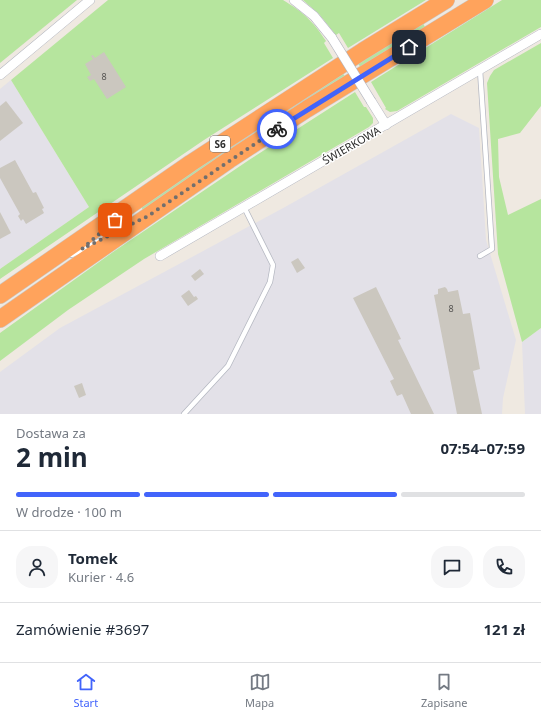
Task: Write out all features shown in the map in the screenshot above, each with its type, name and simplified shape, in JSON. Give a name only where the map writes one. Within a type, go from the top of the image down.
[{"type":"highway","name":"S6","points":[[0,295],[211,150],[363,51],[446,0]]},
{"type":"highway","name":"S6","points":[[0,319],[148,216],[307,109],[485,0]]},
{"type":"street","points":[[0,75],[90,0]]},
{"type":"street","points":[[294,0],[314,16],[332,38],[386,125]]},
{"type":"street","name":"ŚWIERKOWA","points":[[160,256],[541,34]]},
{"type":"lane","points":[[480,70],[492,249],[480,256]]},
{"type":"lane","points":[[104,230],[137,200]]},
{"type":"lane","points":[[184,414],[228,366],[270,282],[273,265],[244,207]]},
{"type":"lane","points":[[115,232],[148,216]]},
{"type":"lane","points":[[70,258],[99,234]]},
{"type":"lane","points":[[82,249],[102,239]]},
{"type":"lane","points":[[16,284],[56,263]]},
{"type":"lane","points":[[27,299],[55,274]]},
{"type":"shaded area","points":[[11,80],[89,207],[0,269],[0,89]]},
{"type":"shaded area","points":[[451,114],[479,128],[486,240],[516,340],[503,398],[502,414],[0,414],[0,372],[60,328],[285,207]]},
{"type":"shaded area","points":[[541,328],[541,414],[525,414],[522,342]]},
{"type":"green space","points":[[0,0],[77,0],[0,63]]},
{"type":"green space","points":[[108,0],[283,0],[312,22],[326,41],[324,43],[333,58],[204,140],[0,279],[0,269],[89,207],[11,80]]},
{"type":"green space","points":[[303,0],[426,0],[348,48],[339,33],[336,35],[319,14]]},
{"type":"green space","points":[[502,0],[541,0],[541,27],[397,111],[390,112],[385,109],[386,108],[371,82]]},
{"type":"green space","points":[[422,21],[425,27],[361,68],[357,62]]},
{"type":"green space","points":[[541,43],[541,106],[520,133],[498,139],[499,177],[508,215],[541,199],[541,328],[522,342],[498,254],[487,83],[494,70]]},
{"type":"green space","points":[[342,72],[346,78],[143,210],[140,205]]},
{"type":"green space","points":[[355,92],[373,118],[373,123],[369,127],[144,259],[68,310],[0,361],[0,333],[113,252],[249,160]]},
{"type":"building","points":[[104,52],[126,87],[107,99],[94,79],[90,81],[87,77],[91,75],[85,64],[93,59],[91,56],[93,55],[95,58]]},
{"type":"building","points":[[6,101],[23,123],[0,141],[0,106]]},
{"type":"building","points":[[15,160],[33,193],[36,192],[44,208],[42,209],[44,213],[26,224],[23,219],[21,221],[18,216],[20,214],[0,178],[0,168]]},
{"type":"building","points":[[0,212],[11,233],[0,239]]},
{"type":"building","points":[[298,258],[305,268],[297,273],[291,262]]},
{"type":"building","points":[[200,269],[204,274],[195,281],[191,276]]},
{"type":"building","points":[[376,287],[401,339],[398,340],[434,414],[411,414],[402,394],[397,396],[390,381],[394,379],[353,298]]},
{"type":"building","points":[[445,287],[448,292],[458,290],[463,314],[470,313],[480,369],[473,371],[482,414],[457,414],[434,295],[438,294],[438,289]]},
{"type":"building","points":[[189,290],[194,297],[196,296],[198,299],[188,306],[181,296]]},
{"type":"building","points":[[82,383],[86,395],[79,398],[74,386]]},
{"type":"way so far","points":[[115,220],[82,249],[148,216],[277,129]]},
{"type":"route","points":[[277,129],[409,47]]}]
